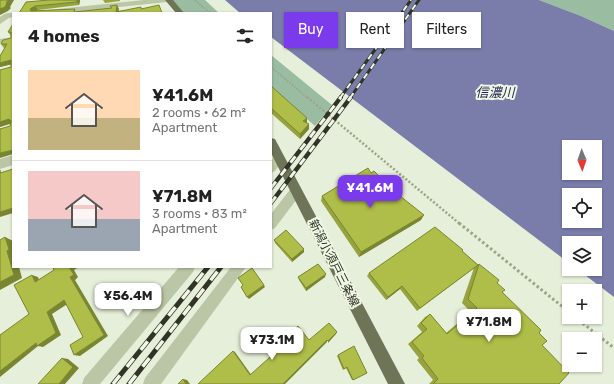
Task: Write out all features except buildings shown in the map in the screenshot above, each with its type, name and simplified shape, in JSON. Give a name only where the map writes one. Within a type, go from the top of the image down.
[{"type":"main road","points":[[168,0],[179,12]]},
{"type":"main road","name":"新潟小須戸三条線","points":[[272,147],[275,163],[296,191],[397,384]]},
{"type":"street","points":[[48,12],[168,0]]},
{"type":"street","points":[[0,22],[6,16],[12,16]]},
{"type":"street","points":[[0,164],[12,160]]},
{"type":"street","points":[[272,223],[296,191]]},
{"type":"street","points":[[90,384],[187,268]]},
{"type":"street","points":[[151,384],[238,268]]},
{"type":"lane","points":[[0,41],[12,39]]},
{"type":"path","points":[[195,0],[209,12]]},
{"type":"path","points":[[272,68],[386,164],[562,306]]},
{"type":"path","points":[[584,324],[614,348]]},
{"type":"green space","points":[[172,0],[205,0],[218,12],[182,12]]},
{"type":"green space","points":[[539,0],[614,0],[614,31],[581,16]]},
{"type":"green space","points":[[272,56],[332,105],[315,126],[272,89]]},
{"type":"water","name":"信濃川","points":[[225,0],[539,0],[581,16],[614,31],[614,297],[602,288],[602,284],[597,284],[586,276],[602,276],[602,236],[562,236],[562,258],[286,48],[338,48],[338,12],[284,12],[284,47],[272,38],[272,12],[239,12]]},
{"type":"railway","points":[[340,98],[411,0]]},
{"type":"railway","points":[[350,98],[419,0]]},
{"type":"railway","points":[[272,187],[341,97]]},
{"type":"railway","points":[[272,202],[351,97]]},
{"type":"railway","points":[[113,384],[207,268]]},
{"type":"railway","points":[[129,384],[220,268]]}]
